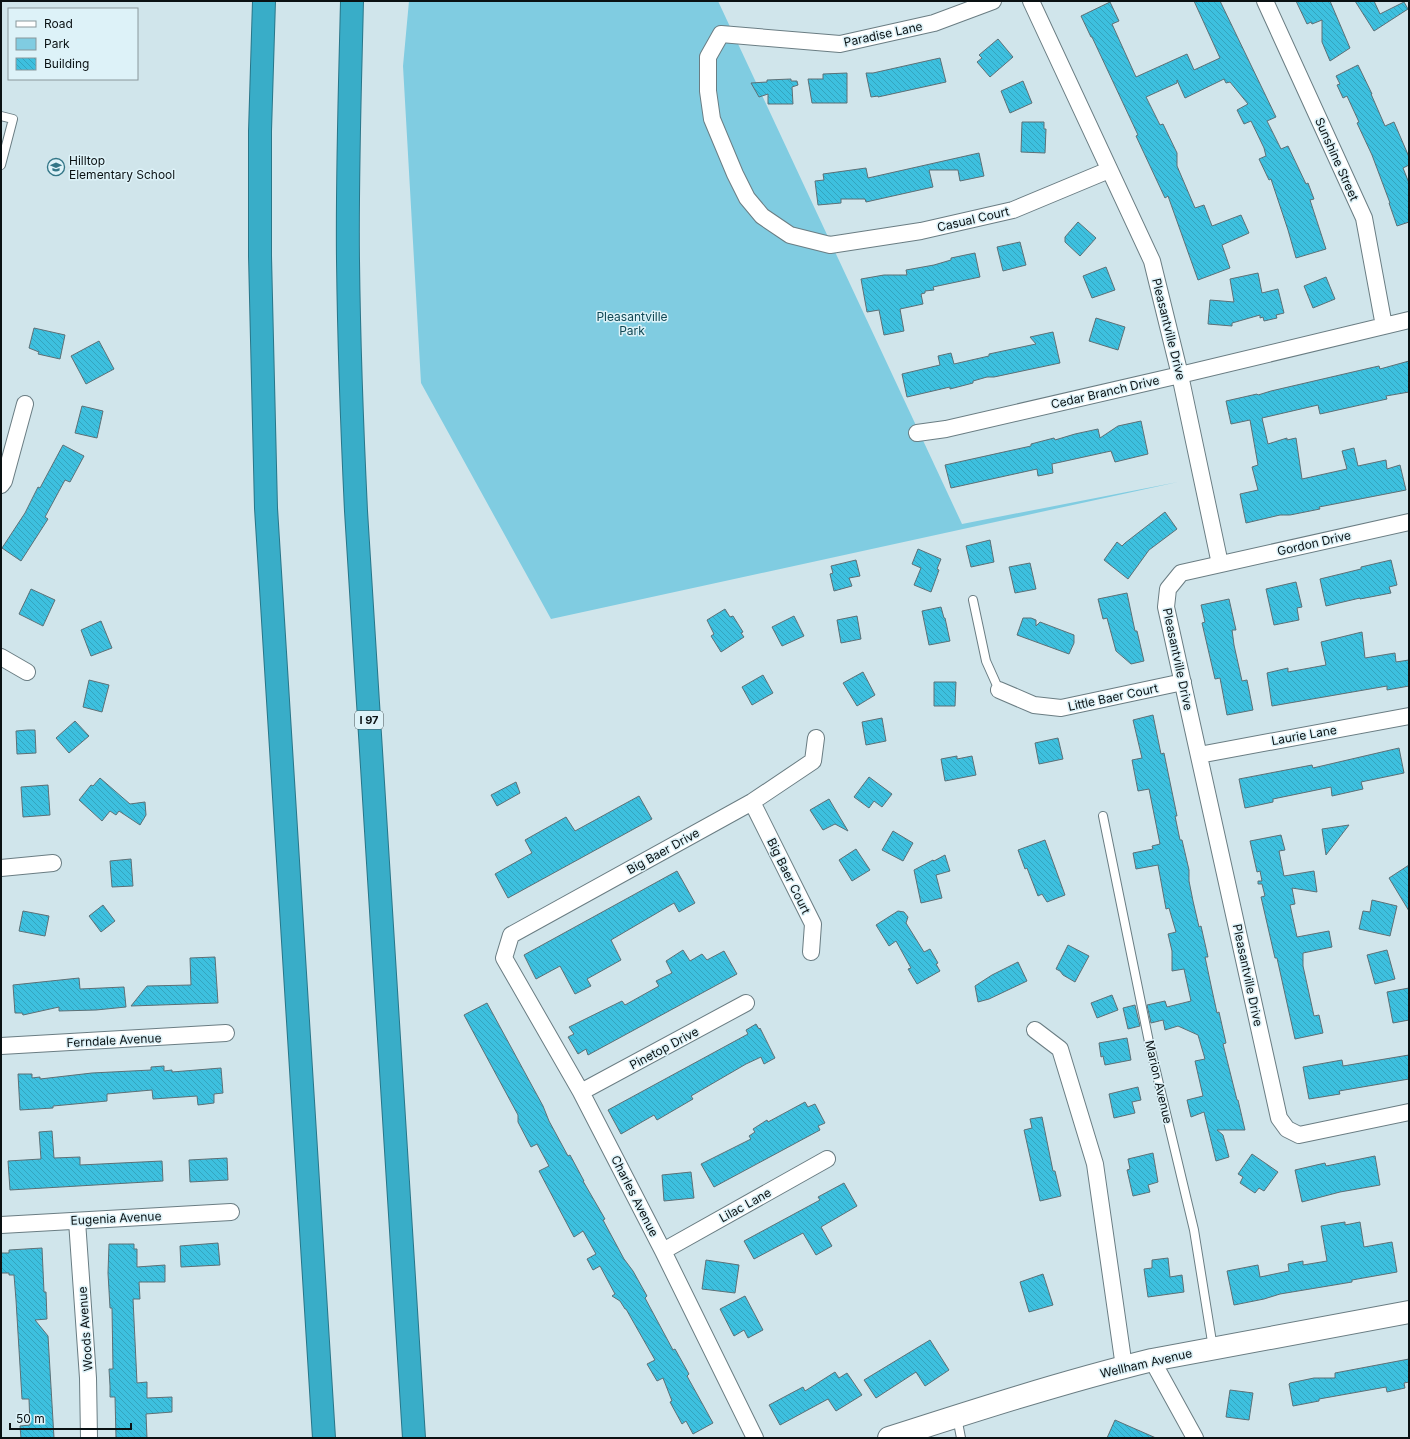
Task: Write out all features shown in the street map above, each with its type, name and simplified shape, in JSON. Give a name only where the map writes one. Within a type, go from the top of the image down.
[{"type":"highway","points":[[264,1],[260,131],[260,256],[266,508],[324,1438]]},
{"type":"highway","name":"I 97","points":[[352,1],[348,136],[348,260],[351,398],[356,511],[414,1438]]},
{"type":"street","name":"Paradise Lane","points":[[830,245],[790,235],[762,216],[747,198],[712,119],[708,91],[708,57],[721,34],[840,44],[934,23],[993,1]]},
{"type":"street","name":"Pleasantville Drive","points":[[1031,1],[1152,261],[1180,375],[1220,564],[1181,573],[1168,589],[1166,607],[1279,1118],[1287,1129],[1299,1135],[1409,1112]]},
{"type":"street","name":"Sunshine Street","points":[[1265,1],[1364,218],[1384,326]]},
{"type":"street","name":"Casual Court","points":[[830,245],[921,231],[1013,210],[1109,170]]},
{"type":"street","name":"Cedar Branch Drive","points":[[917,433],[952,428],[1409,320]]},
{"type":"street","points":[[1,485],[4,481],[25,404]]},
{"type":"street","name":"Gordon Drive","points":[[1220,564],[1409,522]]},
{"type":"street","points":[[1,657],[27,672]]},
{"type":"street","name":"Little Baer Court","points":[[998,690],[1034,705],[1061,708],[1183,682]]},
{"type":"street","name":"Laurie Lane","points":[[1199,754],[1409,716]]},
{"type":"street","name":"Big Baer Drive","points":[[504,958],[511,935],[752,802],[812,761],[816,738]]},
{"type":"street","name":"Big Baer Court","points":[[752,802],[812,924],[811,952]]},
{"type":"street","points":[[1,868],[53,864]]},
{"type":"street","name":"Charles Avenue","points":[[504,958],[581,1092],[663,1251],[755,1438]]},
{"type":"street","name":"Pinetop Drive","points":[[581,1092],[746,1003]]},
{"type":"street","points":[[1035,1030],[1060,1049],[1095,1164],[1124,1366]]},
{"type":"street","name":"Ferndale Avenue","points":[[1,1046],[226,1033]]},
{"type":"street","name":"Lilac Lane","points":[[663,1251],[827,1159]]},
{"type":"street","name":"Eugenia Avenue","points":[[1,1225],[231,1212]]},
{"type":"street","name":"Woods Avenue","points":[[77,1221],[88,1378],[89,1438]]},
{"type":"street","name":"Wellham Avenue","points":[[889,1438],[1020,1396],[1124,1366],[1409,1312]]},
{"type":"street","points":[[1152,1360],[1195,1438]]},
{"type":"lane","points":[[1,116],[13,119],[1,165]]},
{"type":"lane","points":[[974,600],[986,661],[998,690]]},
{"type":"lane","name":"Marion Avenue","points":[[1103,816],[1149,1042],[1194,1230],[1213,1349]]},
{"type":"lane","points":[[957,1416],[961,1438]]},
{"type":"green space","name":"Pleasantville Park","points":[[409,1],[718,1],[962,524],[1178,482],[551,619],[421,383],[403,66]]},
{"type":"building","points":[[1194,1],[1220,1],[1276,117],[1267,121],[1281,149],[1288,146],[1306,184],[1308,183],[1314,199],[1310,200],[1326,249],[1296,258],[1271,179],[1269,180],[1259,159],[1266,156],[1264,148],[1251,121],[1244,124],[1237,110],[1248,104],[1230,82],[1226,83],[1224,79],[1185,98],[1177,80],[1177,83],[1146,97],[1160,125],[1163,124],[1177,153],[1177,166],[1195,208],[1204,205],[1212,226],[1241,215],[1249,233],[1222,245],[1230,268],[1198,280],[1168,196],[1165,198],[1136,136],[1138,135],[1081,16],[1110,2],[1119,21],[1112,24],[1136,77],[1187,54],[1194,70],[1220,58]]},
{"type":"building","points":[[1296,1],[1330,1],[1350,48],[1330,61],[1322,42],[1322,20],[1312,24],[1311,22],[1307,24]]},
{"type":"building","points":[[1355,1],[1374,1],[1380,14],[1404,2],[1408,9],[1374,31]]},
{"type":"building","points":[[998,39],[1013,57],[990,77],[977,62],[982,58],[979,55]]},
{"type":"building","points":[[940,58],[946,82],[878,97],[871,97],[866,73],[873,73]]},
{"type":"building","points":[[1358,65],[1385,126],[1394,122],[1409,157],[1409,165],[1403,168],[1409,183],[1409,222],[1397,226],[1372,155],[1357,123],[1359,122],[1347,96],[1343,98],[1337,85],[1340,84],[1336,76]]},
{"type":"building","points":[[847,73],[847,103],[812,103],[808,79],[823,79],[823,74]]},
{"type":"building","points":[[791,79],[791,81],[797,81],[798,85],[792,87],[793,104],[768,104],[768,94],[759,97],[751,83],[767,82],[767,80]]},
{"type":"building","points":[[1023,81],[1032,103],[1010,113],[1001,91]]},
{"type":"building","points":[[1022,122],[1044,122],[1044,129],[1046,129],[1045,153],[1021,152]]},
{"type":"building","points":[[979,153],[984,176],[960,181],[958,170],[929,170],[933,187],[866,202],[865,199],[841,199],[841,203],[818,205],[815,181],[824,180],[823,174],[866,168],[868,178]]},
{"type":"building","points":[[1078,222],[1096,238],[1080,256],[1065,242],[1065,237]]},
{"type":"building","points":[[1020,242],[1026,265],[1003,271],[997,247]]},
{"type":"building","points":[[975,253],[980,277],[933,287],[934,290],[925,291],[925,293],[921,294],[923,304],[900,309],[904,331],[884,335],[879,310],[867,312],[861,279],[884,275],[907,275],[906,270],[934,265],[951,260],[951,258]]},
{"type":"building","points":[[1106,267],[1115,290],[1092,298],[1083,276]]},
{"type":"building","points":[[1258,273],[1262,293],[1278,289],[1284,313],[1276,315],[1277,318],[1264,321],[1263,317],[1260,318],[1260,315],[1232,323],[1232,326],[1208,324],[1210,300],[1234,302],[1230,279]]},
{"type":"building","points":[[1326,277],[1335,299],[1313,308],[1304,286]]},
{"type":"building","points":[[1096,318],[1125,327],[1118,350],[1089,341]]},
{"type":"building","points":[[34,328],[65,335],[60,359],[38,354],[39,352],[29,348]]},
{"type":"building","points":[[1053,332],[1060,363],[994,377],[987,377],[973,381],[973,383],[950,389],[950,387],[907,397],[902,374],[940,365],[938,356],[951,353],[954,364],[989,356],[989,354],[1036,344],[1030,337]]},
{"type":"building","points":[[99,341],[114,369],[86,384],[71,356]]},
{"type":"building","points":[[1409,361],[1409,392],[1386,396],[1387,399],[1320,414],[1318,405],[1262,418],[1268,444],[1287,438],[1287,440],[1296,438],[1302,479],[1347,469],[1342,451],[1354,448],[1358,466],[1386,460],[1387,469],[1400,465],[1406,490],[1319,507],[1320,509],[1290,515],[1280,515],[1246,523],[1240,494],[1258,490],[1252,467],[1258,465],[1250,420],[1231,424],[1226,401],[1258,395],[1379,366],[1380,369]]},
{"type":"building","points":[[82,406],[103,411],[97,438],[75,433]]},
{"type":"building","points":[[1141,421],[1148,454],[1115,462],[1111,451],[1052,464],[1053,473],[1038,476],[1037,469],[951,488],[945,465],[1031,446],[1031,444],[1054,438],[1055,440],[1098,429],[1100,438],[1118,426]]},
{"type":"building","points":[[63,445],[84,456],[70,482],[65,480],[45,517],[48,519],[21,561],[2,548],[25,513],[38,487],[40,488]]},
{"type":"building","points":[[1165,512],[1177,529],[1149,550],[1128,579],[1104,560],[1117,542],[1122,546]]},
{"type":"building","points":[[990,540],[994,562],[971,567],[966,546]]},
{"type":"building","points":[[918,549],[941,559],[937,569],[939,570],[931,592],[914,585],[921,568],[912,564]]},
{"type":"building","points":[[856,560],[860,576],[849,578],[852,586],[834,591],[830,574],[833,573],[831,566]]},
{"type":"building","points":[[1391,560],[1397,585],[1389,587],[1391,593],[1326,606],[1320,579]]},
{"type":"building","points":[[1030,563],[1036,589],[1015,593],[1009,567]]},
{"type":"building","points":[[1296,582],[1302,607],[1297,608],[1299,620],[1274,625],[1266,589]]},
{"type":"building","points":[[31,589],[55,600],[43,626],[19,614]]},
{"type":"building","points":[[1127,593],[1135,631],[1137,631],[1144,661],[1131,664],[1116,651],[1107,618],[1103,619],[1098,599]]},
{"type":"building","points":[[1229,599],[1236,630],[1232,630],[1234,645],[1242,681],[1247,680],[1253,710],[1227,715],[1220,678],[1215,679],[1202,623],[1205,622],[1201,605]]},
{"type":"building","points":[[941,607],[950,641],[929,645],[922,611]]},
{"type":"building","points":[[725,609],[730,617],[733,616],[743,632],[741,633],[744,637],[721,652],[711,636],[714,634],[707,620]]},
{"type":"building","points":[[794,616],[804,636],[782,646],[772,627]]},
{"type":"building","points":[[857,616],[861,639],[841,643],[837,620]]},
{"type":"building","points":[[1023,618],[1031,618],[1036,620],[1036,626],[1040,622],[1074,635],[1074,643],[1069,654],[1017,635]]},
{"type":"building","points":[[101,621],[112,648],[91,656],[81,630]]},
{"type":"building","points":[[1362,632],[1365,658],[1395,653],[1396,662],[1409,660],[1409,686],[1387,690],[1387,686],[1272,706],[1267,673],[1288,668],[1288,672],[1326,665],[1321,642]]},
{"type":"building","points":[[863,672],[875,695],[857,706],[843,683]]},
{"type":"building","points":[[763,675],[773,693],[752,705],[742,687]]},
{"type":"building","points":[[89,680],[109,685],[102,712],[83,707]]},
{"type":"building","points":[[934,682],[956,682],[955,706],[934,706]]},
{"type":"building","points":[[1153,715],[1161,754],[1164,753],[1177,816],[1175,816],[1180,840],[1182,840],[1189,870],[1189,881],[1193,901],[1199,927],[1201,926],[1208,957],[1205,957],[1217,1013],[1219,1012],[1226,1043],[1223,1044],[1245,1130],[1217,1130],[1223,1135],[1229,1157],[1216,1161],[1204,1112],[1191,1117],[1187,1100],[1203,1096],[1195,1061],[1205,1059],[1198,1035],[1178,1026],[1165,1030],[1163,1020],[1151,1023],[1147,1005],[1165,1001],[1167,1007],[1191,1001],[1184,969],[1172,971],[1172,951],[1168,934],[1176,932],[1169,908],[1166,909],[1158,865],[1136,869],[1133,853],[1153,849],[1152,846],[1160,844],[1149,789],[1138,791],[1132,760],[1142,758],[1133,720]]},
{"type":"building","points":[[882,718],[886,741],[866,745],[862,722]]},
{"type":"building","points":[[75,721],[89,736],[69,753],[56,738]]},
{"type":"building","points":[[35,730],[36,753],[17,754],[16,731]]},
{"type":"building","points":[[1058,738],[1063,759],[1039,764],[1035,743]]},
{"type":"building","points":[[1399,748],[1404,773],[1361,782],[1363,789],[1332,796],[1331,787],[1273,799],[1273,802],[1245,808],[1239,779],[1312,765],[1313,768]]},
{"type":"building","points":[[957,756],[957,759],[972,756],[976,775],[945,781],[941,759]]},
{"type":"building","points":[[869,777],[892,794],[882,807],[874,801],[869,808],[854,797]]},
{"type":"building","points":[[100,778],[130,804],[145,802],[146,815],[140,825],[119,811],[116,815],[110,811],[102,821],[79,800],[91,785],[93,786]]},
{"type":"building","points":[[516,782],[520,793],[497,806],[491,795]]},
{"type":"building","points":[[48,785],[50,815],[23,817],[21,787]]},
{"type":"building","points":[[639,796],[652,819],[508,898],[495,874],[532,853],[525,840],[566,817],[575,831]]},
{"type":"building","points":[[829,799],[848,831],[835,824],[823,830],[810,810]]},
{"type":"building","points":[[1349,825],[1326,855],[1322,829]]},
{"type":"building","points":[[893,831],[913,843],[903,861],[882,850]]},
{"type":"building","points":[[1281,835],[1285,850],[1279,851],[1284,876],[1314,871],[1317,892],[1292,888],[1295,904],[1290,905],[1297,937],[1329,931],[1332,947],[1303,953],[1303,966],[1314,1016],[1319,1015],[1323,1033],[1295,1039],[1277,958],[1275,958],[1261,897],[1265,896],[1262,884],[1258,884],[1258,881],[1262,881],[1260,871],[1257,872],[1250,841]]},
{"type":"building","points":[[1045,840],[1065,895],[1047,902],[1042,894],[1038,896],[1018,850]]},
{"type":"building","points":[[856,849],[870,870],[852,881],[839,860]]},
{"type":"building","points":[[945,855],[950,871],[936,875],[942,898],[921,903],[914,870]]},
{"type":"building","points":[[131,859],[133,886],[112,887],[110,861]]},
{"type":"building","points":[[1409,865],[1409,911],[1389,878]]},
{"type":"building","points":[[677,871],[695,903],[679,912],[674,903],[611,940],[621,960],[587,979],[591,986],[575,994],[560,966],[536,979],[524,955]]},
{"type":"building","points":[[1372,900],[1397,906],[1390,936],[1359,929],[1363,911],[1370,912]]},
{"type":"building","points":[[103,905],[115,921],[101,932],[89,916]]},
{"type":"building","points":[[23,911],[49,916],[45,936],[19,931]]},
{"type":"building","points":[[898,911],[904,912],[908,917],[906,923],[924,952],[930,949],[938,963],[936,964],[940,971],[917,984],[908,969],[911,968],[896,941],[889,946],[876,925]]},
{"type":"building","points":[[1068,945],[1089,956],[1075,982],[1056,969]]},
{"type":"building","points":[[683,950],[690,961],[702,954],[707,960],[724,951],[737,974],[588,1055],[586,1049],[578,1054],[568,1037],[574,1034],[569,1027],[622,1001],[625,1005],[659,986],[656,981],[672,973],[666,961]]},
{"type":"building","points":[[1387,950],[1395,979],[1375,984],[1367,955]]},
{"type":"building","points":[[215,957],[218,1003],[131,1006],[147,986],[191,985],[190,958]]},
{"type":"building","points":[[1018,962],[1027,981],[989,999],[978,1002],[975,986],[992,975]]},
{"type":"building","points":[[79,978],[80,989],[124,987],[126,1007],[96,1010],[59,1011],[59,1007],[23,1015],[22,1013],[15,1013],[13,985]]},
{"type":"building","points":[[1409,988],[1409,1020],[1393,1023],[1387,992]]},
{"type":"building","points":[[1112,995],[1118,1010],[1097,1018],[1091,1003]]},
{"type":"building","points":[[487,1003],[543,1106],[549,1121],[568,1156],[570,1155],[605,1219],[603,1220],[624,1259],[633,1271],[647,1296],[645,1298],[673,1350],[675,1349],[689,1374],[687,1376],[713,1423],[693,1434],[686,1421],[682,1424],[670,1402],[672,1401],[663,1378],[657,1381],[647,1364],[655,1360],[626,1309],[620,1301],[612,1296],[615,1294],[600,1266],[593,1270],[587,1259],[596,1254],[583,1231],[574,1237],[539,1171],[549,1166],[537,1144],[531,1147],[518,1122],[518,1115],[464,1015]]},
{"type":"building","points":[[1135,1005],[1140,1026],[1128,1029],[1123,1008]]},
{"type":"building","points":[[756,1024],[759,1029],[760,1028],[775,1058],[764,1064],[761,1057],[746,1064],[691,1096],[693,1099],[657,1120],[654,1115],[621,1134],[608,1110],[748,1034],[746,1030]]},
{"type":"building","points":[[1127,1038],[1131,1060],[1105,1065],[1103,1056],[1101,1057],[1099,1043]]},
{"type":"building","points":[[1409,1055],[1409,1079],[1339,1091],[1340,1094],[1309,1099],[1303,1067],[1342,1060],[1343,1066]]},
{"type":"building","points":[[164,1066],[164,1071],[172,1070],[172,1072],[221,1068],[223,1093],[214,1094],[214,1103],[198,1105],[197,1096],[153,1099],[152,1090],[107,1094],[107,1101],[53,1106],[53,1108],[20,1110],[18,1074],[32,1074],[32,1078],[40,1077],[40,1079],[92,1073],[151,1070],[151,1067]]},
{"type":"building","points":[[1138,1087],[1141,1100],[1132,1102],[1135,1113],[1114,1118],[1109,1094]]},
{"type":"building","points":[[805,1102],[808,1107],[815,1104],[825,1123],[818,1126],[820,1130],[714,1187],[701,1164],[751,1139],[749,1136],[755,1132],[753,1129],[767,1120],[768,1122]]},
{"type":"building","points":[[1042,1117],[1053,1171],[1055,1171],[1061,1196],[1040,1201],[1024,1130],[1032,1128],[1030,1119]]},
{"type":"building","points":[[52,1131],[54,1158],[80,1157],[80,1165],[162,1161],[163,1181],[10,1190],[8,1161],[41,1159],[39,1132]]},
{"type":"building","points":[[1153,1153],[1158,1182],[1148,1185],[1150,1192],[1133,1196],[1127,1170],[1130,1169],[1128,1159]]},
{"type":"building","points":[[1252,1154],[1278,1172],[1264,1191],[1259,1188],[1255,1193],[1240,1183],[1243,1177],[1238,1174]]},
{"type":"building","points":[[1375,1156],[1380,1185],[1340,1192],[1302,1202],[1295,1170],[1325,1163],[1326,1166]]},
{"type":"building","points":[[227,1158],[228,1180],[190,1182],[189,1160]]},
{"type":"building","points":[[691,1172],[694,1198],[664,1201],[662,1175]]},
{"type":"building","points":[[844,1183],[857,1206],[821,1227],[832,1246],[816,1255],[803,1233],[754,1259],[744,1241],[820,1200],[818,1197]]},
{"type":"building","points":[[1345,1222],[1345,1225],[1360,1222],[1364,1247],[1392,1242],[1397,1272],[1352,1280],[1352,1282],[1280,1294],[1234,1305],[1227,1271],[1258,1265],[1260,1277],[1289,1271],[1288,1264],[1303,1261],[1303,1265],[1327,1261],[1321,1226]]},
{"type":"building","points":[[218,1243],[220,1265],[181,1267],[180,1246]]},
{"type":"building","points":[[109,1244],[134,1244],[134,1249],[137,1249],[137,1267],[165,1265],[165,1282],[139,1282],[140,1299],[133,1299],[137,1383],[147,1382],[147,1398],[172,1397],[172,1412],[146,1414],[147,1438],[116,1438],[115,1397],[110,1397],[109,1369],[113,1369],[112,1308],[110,1308],[108,1273]]},
{"type":"building","points":[[42,1248],[47,1319],[35,1320],[48,1336],[54,1438],[21,1438],[20,1426],[30,1425],[29,1399],[22,1399],[14,1275],[9,1275],[9,1273],[1,1273],[1,1253],[9,1253],[9,1250]]},
{"type":"building","points":[[1168,1258],[1170,1277],[1182,1275],[1184,1292],[1148,1297],[1144,1269],[1152,1268],[1152,1260]]},
{"type":"building","points":[[706,1260],[739,1265],[735,1293],[702,1289]]},
{"type":"building","points":[[1043,1274],[1053,1305],[1029,1312],[1020,1282]]},
{"type":"building","points":[[745,1296],[763,1330],[748,1338],[744,1330],[734,1336],[720,1309]]},
{"type":"building","points":[[930,1340],[949,1370],[925,1386],[916,1372],[876,1398],[864,1380]]},
{"type":"building","points":[[1409,1359],[1409,1382],[1404,1383],[1405,1388],[1387,1392],[1386,1387],[1319,1399],[1319,1401],[1293,1406],[1290,1383],[1314,1378],[1335,1378],[1335,1373]]},
{"type":"building","points":[[835,1372],[839,1378],[847,1373],[862,1395],[836,1411],[828,1399],[780,1425],[769,1405],[803,1387],[805,1391]]},
{"type":"building","points":[[1230,1390],[1253,1393],[1249,1420],[1226,1417]]},
{"type":"building","points":[[1115,1420],[1124,1424],[1156,1438],[1107,1438]]},
{"type":"place","name":"Hilltop Elementary School","points":[[56,167]]}]
